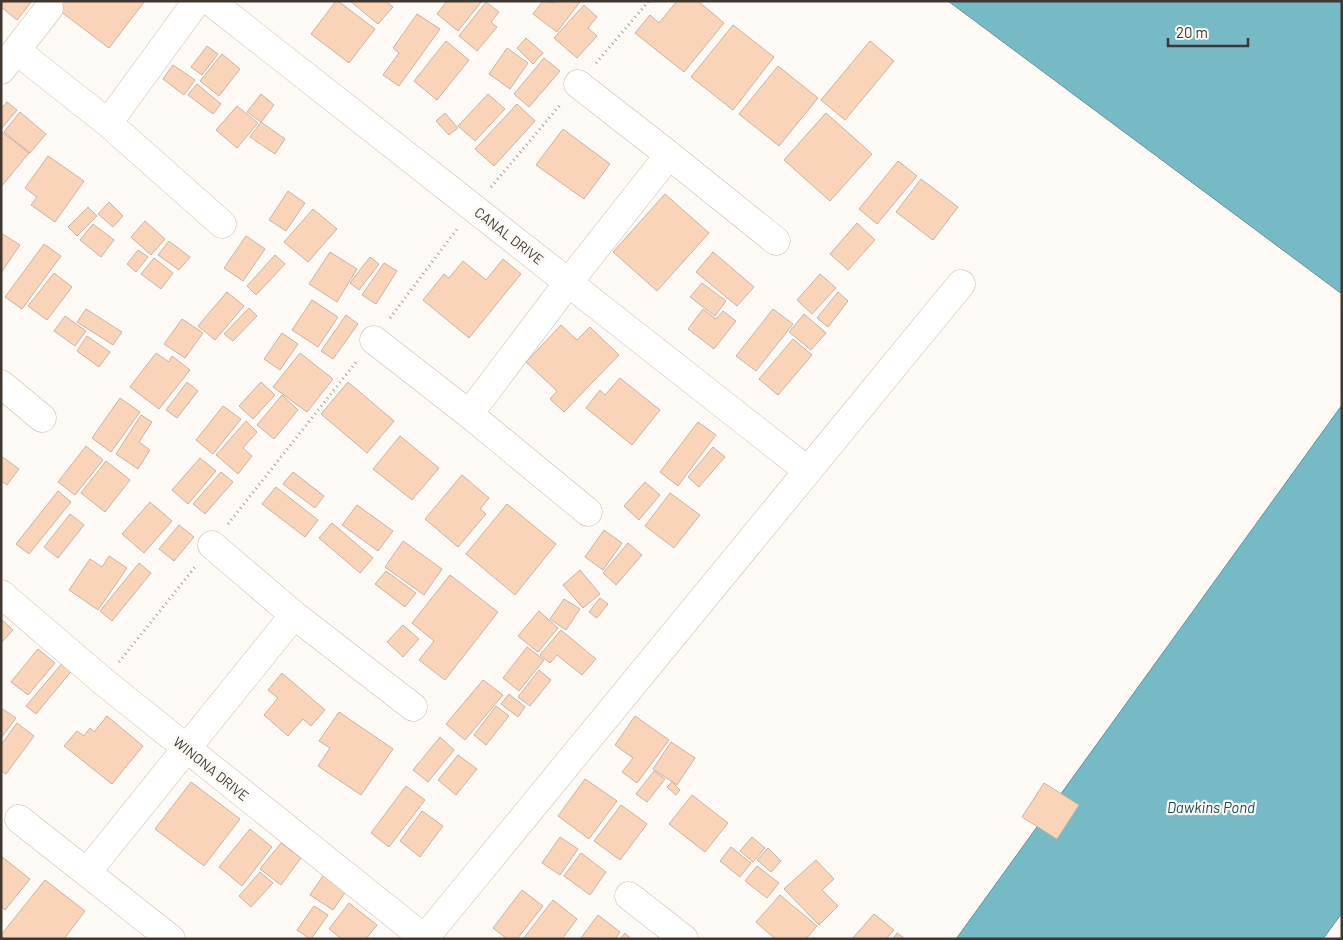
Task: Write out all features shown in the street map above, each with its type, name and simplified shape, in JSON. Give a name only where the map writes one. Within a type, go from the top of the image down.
[{"type":"street","points":[[108,123],[197,1]]},
{"type":"street","name":"CANAL DRIVE","points":[[210,1],[808,471]]},
{"type":"street","points":[[49,8],[9,61],[108,123],[222,224]]},
{"type":"street","points":[[578,84],[776,241]]},
{"type":"street","points":[[469,414],[568,283],[669,155]]},
{"type":"street","points":[[424,939],[961,284]]},
{"type":"street","points":[[374,340],[469,414],[588,512]]},
{"type":"street","points":[[1,384],[42,418]]},
{"type":"street","points":[[212,545],[294,615],[413,707]]},
{"type":"street","name":"WINONA DRIVE","points":[[1,594],[186,749],[424,939]]},
{"type":"street","points":[[87,872],[294,615]]},
{"type":"street","points":[[19,819],[170,939]]},
{"type":"street","points":[[629,896],[684,939]]},
{"type":"water","points":[[948,1],[1342,1],[1342,294]]},
{"type":"water","name":"Dawkins Pond","points":[[1342,405],[1342,913],[1323,939],[956,939]]},
{"type":"building","points":[[4,1],[32,1],[17,20],[1,7]]},
{"type":"building","points":[[61,1],[145,1],[109,48],[56,8]]},
{"type":"building","points":[[336,1],[375,29],[349,63],[311,34]]},
{"type":"building","points":[[350,1],[386,1],[393,7],[378,24]]},
{"type":"building","points":[[447,1],[482,1],[458,31],[437,14]]},
{"type":"building","points":[[543,1],[554,3],[555,1],[580,2],[557,32],[533,14]]},
{"type":"building","points":[[677,1],[698,1],[724,23],[684,72],[635,33],[650,15],[659,23]]},
{"type":"building","points":[[486,2],[499,12],[491,22],[497,27],[477,51],[459,36]]},
{"type":"building","points":[[584,5],[597,17],[588,28],[597,36],[577,58],[554,38]]},
{"type":"building","points":[[417,14],[440,29],[399,86],[383,75],[399,53],[393,48]]},
{"type":"building","points":[[733,25],[774,57],[733,110],[691,77]]},
{"type":"building","points":[[526,38],[543,53],[533,64],[517,48]]},
{"type":"building","points":[[446,41],[469,60],[437,100],[414,81]]},
{"type":"building","points":[[870,41],[894,61],[845,120],[821,100]]},
{"type":"building","points":[[207,46],[218,54],[202,75],[191,67]]},
{"type":"building","points":[[507,48],[528,63],[510,89],[489,74]]},
{"type":"building","points":[[222,54],[240,69],[219,96],[200,81]]},
{"type":"building","points":[[544,58],[560,71],[529,107],[514,94]]},
{"type":"building","points":[[173,65],[195,80],[184,95],[163,79]]},
{"type":"building","points":[[778,66],[818,98],[779,146],[739,114]]},
{"type":"building","points":[[197,84],[221,104],[213,114],[188,95]]},
{"type":"building","points":[[261,94],[274,105],[261,122],[247,112]]},
{"type":"building","points":[[488,94],[505,109],[475,141],[458,126]]},
{"type":"building","points":[[7,102],[17,110],[1,129],[1,105],[3,107]]},
{"type":"building","points":[[517,104],[535,121],[494,166],[475,149]]},
{"type":"building","points":[[237,106],[258,123],[237,148],[216,130]]},
{"type":"building","points":[[20,112],[46,134],[30,153],[4,132]]},
{"type":"building","points":[[445,113],[458,128],[449,135],[436,121]]},
{"type":"building","points":[[826,113],[872,154],[830,201],[784,160]]},
{"type":"building","points":[[261,122],[285,139],[275,154],[250,137]]},
{"type":"building","points":[[563,129],[610,164],[584,199],[536,165]]},
{"type":"building","points":[[2,132],[29,153],[1,187],[1,134]]},
{"type":"building","points":[[48,156],[84,181],[55,222],[31,205],[37,197],[25,188]]},
{"type":"building","points":[[898,161],[917,176],[877,224],[859,209]]},
{"type":"building","points":[[921,179],[958,207],[933,240],[896,212]]},
{"type":"building","points":[[288,191],[305,203],[286,231],[269,220]]},
{"type":"building","points":[[665,194],[709,233],[657,291],[613,252]]},
{"type":"building","points":[[109,202],[123,216],[113,227],[98,214]]},
{"type":"building","points":[[88,207],[97,216],[77,236],[68,227]]},
{"type":"building","points":[[313,209],[337,229],[308,262],[284,242]]},
{"type":"building","points":[[145,221],[165,239],[151,255],[131,237]]},
{"type":"building","points":[[857,223],[875,240],[848,270],[830,254]]},
{"type":"building","points":[[93,224],[114,240],[101,257],[80,240]]},
{"type":"building","points":[[1,233],[20,245],[1,273]]},
{"type":"building","points":[[246,236],[265,249],[243,281],[224,268]]},
{"type":"building","points":[[169,241],[190,257],[179,270],[158,255]]},
{"type":"building","points":[[44,244],[61,256],[22,309],[5,297]]},
{"type":"building","points":[[138,250],[148,257],[136,272],[127,264]]},
{"type":"building","points":[[330,252],[357,269],[337,302],[309,284]]},
{"type":"building","points":[[713,252],[754,287],[737,306],[696,272]]},
{"type":"building","points":[[275,255],[285,264],[256,295],[247,286]]},
{"type":"building","points":[[370,257],[379,264],[359,290],[350,283]]},
{"type":"building","points":[[154,258],[173,273],[161,289],[141,274]]},
{"type":"building","points":[[503,259],[521,274],[469,338],[423,300],[444,274],[449,278],[463,261],[486,280]]},
{"type":"building","points":[[384,263],[397,271],[376,304],[362,295]]},
{"type":"building","points":[[54,273],[72,287],[47,320],[28,306]]},
{"type":"building","points":[[820,274],[836,288],[812,314],[797,300]]},
{"type":"building","points":[[702,283],[726,301],[715,316],[690,297]]},
{"type":"building","points":[[227,292],[244,306],[215,340],[198,326]]},
{"type":"building","points":[[838,292],[848,301],[828,327],[817,318]]},
{"type":"building","points":[[312,300],[338,317],[318,347],[292,330]]},
{"type":"building","points":[[249,308],[257,316],[233,341],[224,334]]},
{"type":"building","points":[[86,309],[122,332],[113,345],[77,322]]},
{"type":"building","points":[[703,309],[716,319],[723,311],[736,321],[714,349],[688,329]]},
{"type":"building","points":[[773,309],[793,324],[756,371],[736,356]]},
{"type":"building","points":[[804,314],[826,333],[811,350],[789,332]]},
{"type":"building","points":[[346,315],[358,324],[333,359],[321,351]]},
{"type":"building","points":[[65,316],[86,331],[75,346],[54,331]]},
{"type":"building","points":[[182,319],[203,333],[185,358],[164,344]]},
{"type":"building","points":[[561,325],[577,340],[590,327],[619,355],[564,412],[550,399],[557,391],[526,362]]},
{"type":"building","points":[[282,333],[298,344],[280,370],[264,359]]},
{"type":"building","points":[[87,336],[110,352],[99,367],[77,351]]},
{"type":"building","points":[[793,339],[812,355],[778,395],[759,379]]},
{"type":"building","points":[[156,353],[169,362],[172,356],[190,370],[159,409],[130,387]]},
{"type":"building","points":[[300,353],[333,379],[307,412],[273,387]]},
{"type":"building","points":[[620,378],[660,410],[632,445],[586,408],[600,390],[605,395]]},
{"type":"building","points":[[187,382],[198,391],[177,418],[166,410]]},
{"type":"building","points":[[261,382],[275,395],[253,419],[239,406]]},
{"type":"building","points":[[348,382],[394,421],[367,453],[321,414]]},
{"type":"building","points":[[282,395],[298,410],[274,439],[257,425]]},
{"type":"building","points":[[120,398],[140,412],[111,452],[92,438]]},
{"type":"building","points":[[223,406],[241,419],[213,454],[196,440]]},
{"type":"building","points":[[141,415],[152,422],[139,442],[150,450],[138,469],[116,454]]},
{"type":"building","points":[[246,421],[257,432],[243,448],[252,456],[238,474],[216,455]]},
{"type":"building","points":[[698,422],[716,435],[678,486],[660,472]]},
{"type":"building","points":[[400,436],[439,468],[412,500],[373,469]]},
{"type":"building","points":[[86,446],[103,460],[75,495],[58,482]]},
{"type":"building","points":[[713,447],[725,457],[699,487],[688,477]]},
{"type":"building","points":[[1,456],[19,469],[7,485],[1,481]]},
{"type":"building","points":[[200,458],[216,471],[188,504],[172,490]]},
{"type":"building","points":[[106,461],[130,480],[105,512],[81,493]]},
{"type":"building","points":[[221,472],[233,482],[205,514],[193,504]]},
{"type":"building","points":[[293,472],[324,496],[315,508],[283,484]]},
{"type":"building","points":[[462,475],[489,498],[480,509],[486,514],[458,547],[425,519]]},
{"type":"building","points":[[645,482],[660,495],[639,520],[624,506]]},
{"type":"building","points":[[276,487],[318,520],[305,537],[262,504]]},
{"type":"building","points":[[58,491],[71,502],[29,554],[16,544]]},
{"type":"building","points":[[670,493],[700,515],[674,548],[645,526]]},
{"type":"building","points":[[150,502],[172,521],[144,553],[122,534]]},
{"type":"building","points":[[507,504],[556,544],[515,595],[466,554]]},
{"type":"building","points":[[357,505],[393,531],[378,551],[342,525]]},
{"type":"building","points":[[70,514],[84,525],[58,558],[44,547]]},
{"type":"building","points":[[332,523],[373,558],[360,573],[319,538]]},
{"type":"building","points":[[179,525],[194,537],[174,561],[159,549]]},
{"type":"building","points":[[604,530],[622,543],[603,570],[585,557]]},
{"type":"building","points":[[403,541],[442,569],[424,595],[385,567]]},
{"type":"building","points":[[628,543],[642,555],[616,585],[603,573]]},
{"type":"building","points":[[109,556],[127,568],[98,610],[69,590],[90,559],[102,567]]},
{"type":"building","points":[[139,563],[151,573],[112,621],[100,611]]},
{"type":"building","points":[[580,570],[600,594],[583,608],[563,585]]},
{"type":"building","points":[[386,571],[416,593],[405,607],[375,584]]},
{"type":"building","points":[[450,575],[498,612],[445,680],[419,660],[434,641],[412,623]]},
{"type":"building","points":[[600,598],[608,604],[597,618],[589,612]]},
{"type":"building","points":[[564,599],[580,609],[566,630],[550,619]]},
{"type":"building","points":[[539,611],[558,628],[538,652],[518,636]]},
{"type":"building","points":[[1,619],[13,630],[1,643]]},
{"type":"building","points":[[403,625],[419,639],[403,657],[387,642]]},
{"type":"building","points":[[561,630],[596,659],[582,675],[557,655],[550,663],[540,655]]},
{"type":"building","points":[[527,647],[544,660],[519,691],[503,678]]},
{"type":"building","points":[[38,649],[55,663],[28,695],[11,682]]},
{"type":"building","points":[[64,661],[74,668],[36,714],[26,706]]},
{"type":"building","points":[[539,670],[551,680],[530,706],[518,697]]},
{"type":"building","points":[[282,673],[325,710],[311,726],[303,719],[288,736],[264,715],[278,698],[268,690]]},
{"type":"building","points":[[483,680],[503,695],[465,740],[446,724]]},
{"type":"building","points":[[509,694],[525,707],[518,717],[501,704]]},
{"type":"building","points":[[496,706],[509,716],[486,745],[474,735]]},
{"type":"building","points":[[1,708],[16,718],[1,738]]},
{"type":"building","points":[[339,712],[393,749],[361,795],[318,766],[330,748],[319,741]]},
{"type":"building","points":[[107,716],[143,746],[112,784],[64,746],[77,731],[84,736],[90,728],[94,732]]},
{"type":"building","points":[[635,716],[669,740],[637,783],[622,772],[633,758],[615,745]]},
{"type":"building","points":[[17,723],[34,736],[6,774],[1,771],[1,745]]},
{"type":"building","points":[[440,737],[454,750],[428,782],[413,770]]},
{"type":"building","points":[[671,742],[695,758],[677,785],[653,769]]},
{"type":"building","points":[[458,755],[477,769],[456,795],[438,780]]},
{"type":"building","points":[[654,771],[665,779],[647,802],[636,794]]},
{"type":"building","points":[[585,779],[617,801],[589,839],[558,816]]},
{"type":"building","points":[[191,782],[240,819],[204,866],[155,829]]},
{"type":"building","points":[[672,782],[680,790],[676,795],[667,787]]},
{"type":"building","points":[[1044,783],[1079,805],[1057,839],[1022,817]]},
{"type":"building","points":[[406,786],[425,800],[389,847],[371,833]]},
{"type":"building","points":[[692,795],[728,823],[705,852],[669,824]]},
{"type":"building","points":[[621,805],[647,824],[620,860],[594,841]]},
{"type":"building","points":[[422,811],[443,826],[420,857],[400,841]]},
{"type":"building","points":[[250,829],[272,847],[242,886],[219,867]]},
{"type":"building","points":[[560,837],[578,849],[560,875],[542,863]]},
{"type":"building","points":[[752,837],[765,848],[753,862],[740,851]]},
{"type":"building","points":[[281,843],[301,858],[281,885],[260,869]]},
{"type":"building","points":[[731,847],[751,863],[740,877],[720,861]]},
{"type":"building","points":[[768,848],[781,861],[771,872],[757,860]]},
{"type":"building","points":[[581,853],[606,872],[590,895],[564,876]]},
{"type":"building","points":[[1,856],[30,879],[5,910],[1,907]]},
{"type":"building","points":[[816,860],[834,879],[822,890],[838,906],[819,925],[784,889]]},
{"type":"building","points":[[757,866],[779,883],[767,898],[745,881]]},
{"type":"building","points":[[260,872],[273,883],[251,907],[239,896]]},
{"type":"building","points":[[325,873],[348,888],[333,910],[310,895]]},
{"type":"building","points":[[45,880],[85,911],[64,939],[5,939],[1,935]]},
{"type":"building","points":[[522,890],[543,906],[517,939],[507,939],[493,928]]},
{"type":"building","points":[[780,895],[817,926],[806,939],[775,939],[756,922]]},
{"type":"building","points":[[553,900],[577,919],[562,939],[523,939]]},
{"type":"building","points":[[349,903],[377,925],[366,939],[342,939],[329,929]]},
{"type":"building","points":[[314,906],[328,915],[310,939],[297,930]]},
{"type":"building","points":[[874,914],[894,930],[886,939],[852,939]]},
{"type":"building","points":[[598,915],[620,932],[615,939],[581,938]]},
{"type":"building","points":[[625,933],[631,939],[620,939]]},
{"type":"building","points":[[897,933],[905,939],[893,939]]}]
